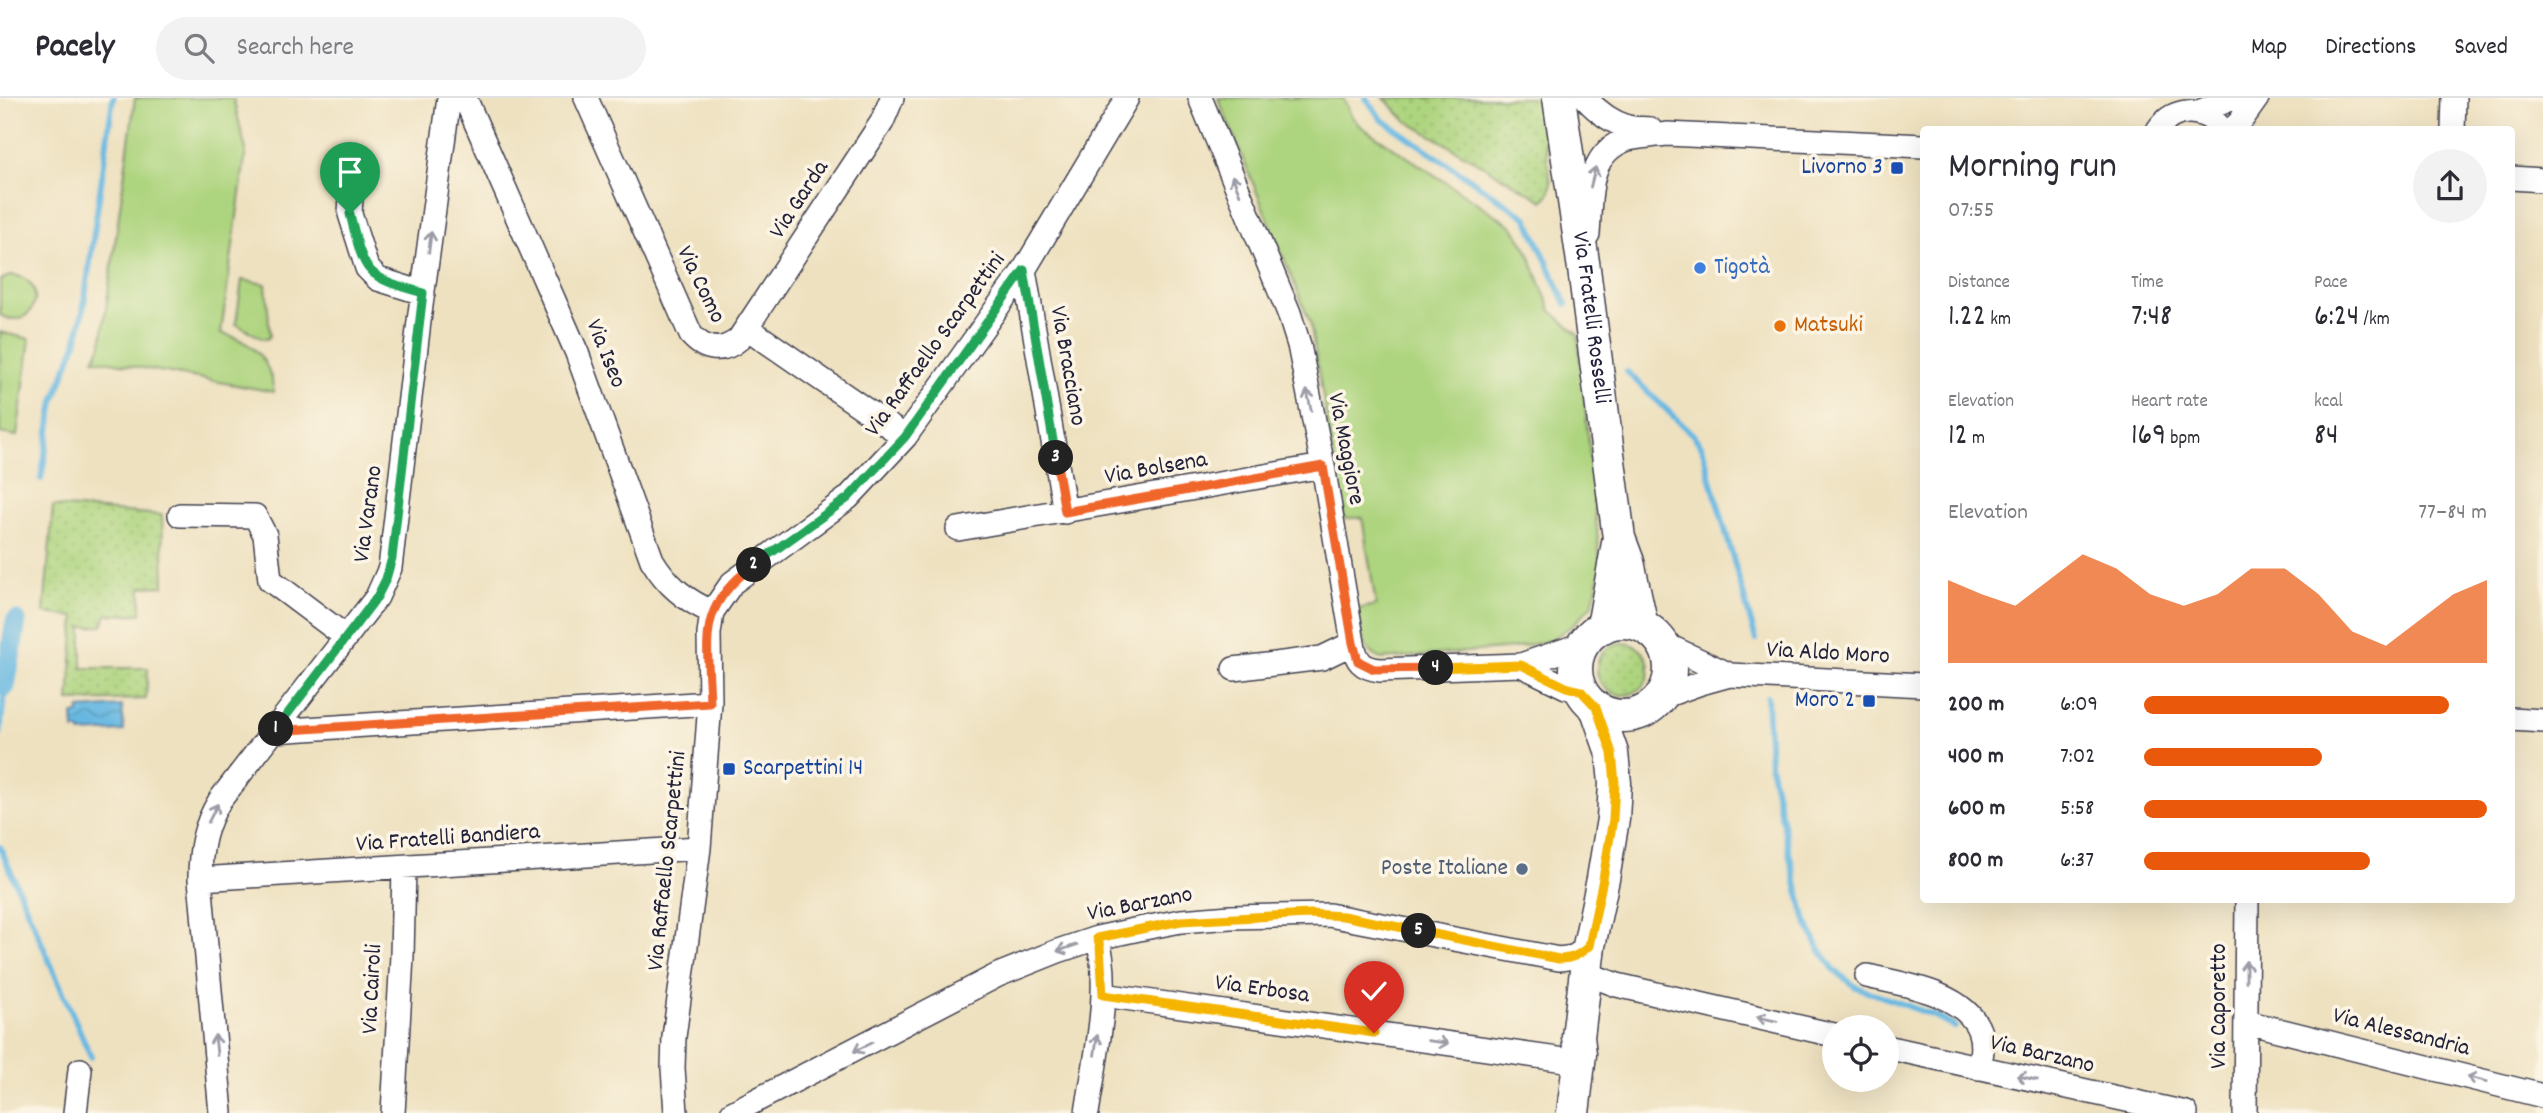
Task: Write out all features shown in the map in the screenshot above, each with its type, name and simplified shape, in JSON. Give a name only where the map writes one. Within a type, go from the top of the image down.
[{"type":"street","name":"Via Varano","points":[[221,1113],[200,880],[202,841],[220,800],[377,597],[390,568],[449,98]]},
{"type":"street","name":"Via Iseo","points":[[465,98],[577,353],[652,560],[682,597],[712,612]]},
{"type":"street","name":"Via Como","points":[[586,98],[691,335],[705,347],[723,349],[739,339],[747,328],[905,437]]},
{"type":"street","name":"Via Garda","points":[[747,328],[882,122],[892,98]]},
{"type":"street","name":"Via Raffaello Scarpettini","points":[[676,1113],[674,1037],[699,848],[710,703],[709,634],[712,612],[732,583],[848,498],[905,437],[1024,270],[1127,98]]},
{"type":"street","name":"Via Maggiore","points":[[1200,98],[1289,313],[1299,345],[1358,661],[1374,669],[1521,665],[1593,636]]},
{"type":"street","name":"Via Fratelli Rosselli","points":[[1559,98],[1619,538]]},
{"type":"street","points":[[1586,98],[1595,109],[1610,119],[1629,127],[1667,134]]},
{"type":"street","points":[[2162,126],[2170,117],[2195,107],[2233,98]]},
{"type":"street","points":[[2234,126],[2257,98]]},
{"type":"street","points":[[2453,126],[2454,98]]},
{"type":"street","points":[[2195,107],[2215,120],[2219,126]]},
{"type":"street","points":[[1584,269],[1592,174],[1606,152],[1628,139],[1667,134],[1920,146]]},
{"type":"street","points":[[2515,178],[2543,180]]},
{"type":"street","points":[[352,179],[350,214],[367,268],[378,279],[423,293]]},
{"type":"street","name":"Via Bracciano","points":[[1024,270],[1065,512]]},
{"type":"street","name":"Via Bolsena","points":[[958,530],[1323,466]]},
{"type":"street","points":[[180,515],[255,516],[264,535],[270,580],[346,637]]},
{"type":"street","points":[[1615,783],[1643,714],[1665,688],[1670,671],[1669,659],[1652,634],[1619,538]]},
{"type":"street","points":[[1573,1113],[1579,1058],[1578,1037],[1589,946],[1613,819],[1615,783],[1612,753],[1577,675],[1576,664],[1593,636],[1619,538]]},
{"type":"street","points":[[1593,636],[1622,622],[1652,634]]},
{"type":"street","name":"Via Aldo Moro","points":[[1652,634],[1730,675]]},
{"type":"street","points":[[1234,669],[1322,658],[1353,643]]},
{"type":"street","name":"Via Maggiore","points":[[1521,665],[1589,699]]},
{"type":"street","name":"Via Aldo Moro","points":[[1653,703],[1700,682],[1730,675],[1920,685]]},
{"type":"street","points":[[1589,699],[1608,713],[1621,715],[1635,714],[1653,703]]},
{"type":"street","points":[[274,731],[710,703]]},
{"type":"street","points":[[2515,719],[2543,721]]},
{"type":"street","name":"Via Fratelli Bandiera","points":[[200,880],[699,848]]},
{"type":"street","name":"Via Cairoli","points":[[393,1113],[404,868]]},
{"type":"street","points":[[1579,1058],[1589,1038],[1598,978],[1603,939],[1603,879]]},
{"type":"street","name":"Via Caporetto","points":[[2245,1113],[2247,903]]},
{"type":"street","name":"Via Barzano","points":[[732,1113],[998,975],[1097,938],[1181,921],[1310,914],[1364,920],[1559,959],[1574,957],[1589,946]]},
{"type":"street","points":[[1087,1113],[1103,995],[1100,946],[1097,938]]},
{"type":"street","points":[[1867,976],[1938,994],[1966,1013],[1980,1031],[1983,1050],[1979,1068]]},
{"type":"street","points":[[1598,978],[1617,985],[1822,1032]]},
{"type":"street","name":"Via Erbosa","points":[[1103,995],[1579,1058]]},
{"type":"street","name":"Via Alessandria","points":[[2246,1022],[2543,1096]]},
{"type":"street","name":"Via Barzano","points":[[1899,1050],[1979,1068],[2092,1103],[2186,1113]]},
{"type":"street","points":[[75,1113],[80,1070]]},
{"type":"green space","points":[[135,98],[233,98],[246,150],[221,333],[242,341],[258,353],[269,370],[274,392],[94,359],[101,345]]},
{"type":"green space","points":[[1218,98],[1343,98],[1359,125],[1512,226],[1527,249],[1551,311],[1578,334],[1601,570],[1592,605],[1573,625],[1549,641],[1514,648],[1382,659],[1369,651],[1361,631],[1358,609],[1376,605],[1362,517],[1344,519],[1310,322]]},
{"type":"green space","points":[[1384,98],[1539,98],[1551,184],[1549,194],[1543,201],[1405,120]]},
{"type":"green space","points":[[12,275],[24,279],[32,286],[35,294],[30,312],[12,319],[0,315],[0,280]]},
{"type":"green space","points":[[242,280],[266,284],[270,336],[267,339],[236,324]]},
{"type":"green space","points":[[0,332],[30,339],[17,436],[0,433]]},
{"type":"green space","points":[[53,506],[162,515],[164,586],[141,587],[141,614],[106,615],[102,626],[82,627],[82,668],[148,668],[146,699],[69,701],[75,617],[44,613]]},
{"type":"green space","points":[[1623,643],[1633,645],[1641,651],[1647,659],[1647,679],[1641,687],[1633,693],[1623,695],[1613,693],[1605,687],[1599,679],[1597,669],[1599,659],[1605,651],[1613,645]]},
{"type":"water","points":[[122,706],[124,731],[80,733],[80,730],[74,730],[73,714],[79,713],[79,709]]},
{"type":"waterway","points":[[41,479],[54,401],[76,343],[83,311],[113,98]]},
{"type":"waterway","points":[[1366,98],[1381,119],[1527,218],[1566,304]]},
{"type":"waterway","points":[[1627,372],[1693,435],[1702,447],[1756,640]]},
{"type":"waterway","points":[[5,686],[16,621]]},
{"type":"waterway","points":[[0,734],[5,686]]},
{"type":"waterway","points":[[1767,697],[1770,764],[1806,921],[1819,948],[1835,971],[1856,987],[1935,1016],[1955,1027]]},
{"type":"waterway","points":[[0,847],[91,1057]]},
{"type":"place","name":"Livorno 3","points":[[1897,168]]},
{"type":"place","name":"Tigotà","points":[[1700,268]]},
{"type":"place","name":"Matsuki","points":[[1780,326]]},
{"type":"place","name":"Moro 2","points":[[1869,701]]},
{"type":"place","name":"Scarpettini 14","points":[[729,769]]},
{"type":"place","name":"Poste Italiane","points":[[1522,869]]},
{"type":"route","points":[[350,214],[361,255],[371,274],[386,282],[423,293],[392,558],[377,597],[274,731],[710,703],[709,623],[725,590],[752,567],[848,498],[905,437],[1024,270],[1065,512],[1323,466],[1354,649],[1362,665],[1380,670],[1521,665],[1566,687],[1581,691],[1596,707],[1612,753],[1615,783],[1613,819],[1589,946],[1574,957],[1559,959],[1364,920],[1310,914],[1181,921],[1097,938],[1100,946],[1103,995],[1374,1033]]}]
